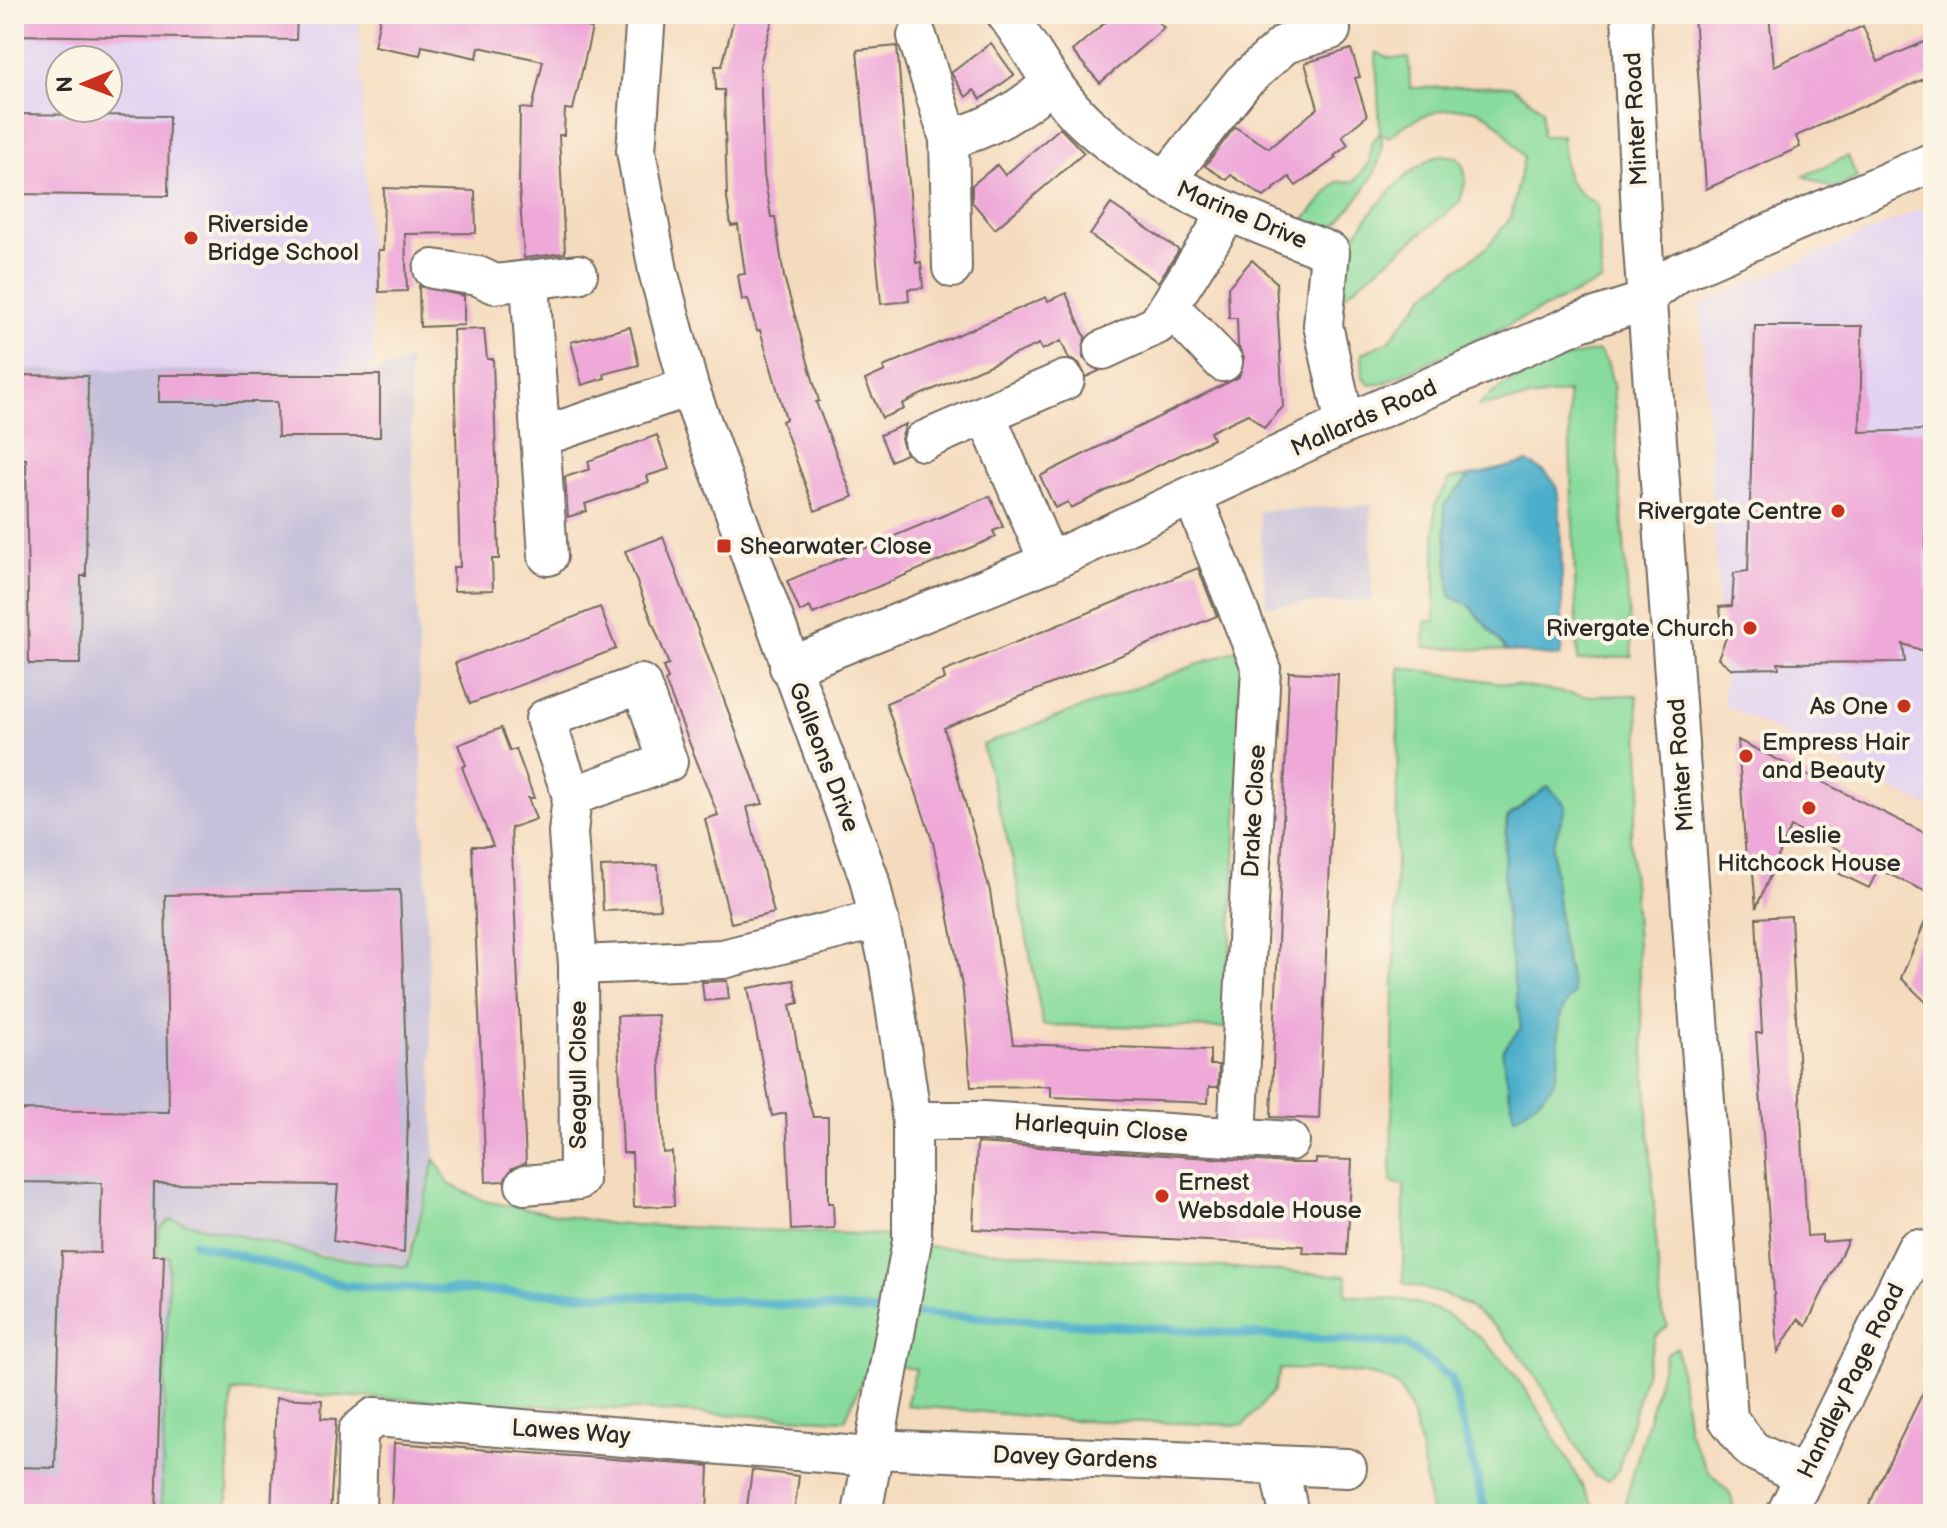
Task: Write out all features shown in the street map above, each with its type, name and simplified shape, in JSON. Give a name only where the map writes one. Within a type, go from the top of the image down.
[{"type":"street","name":"Galleons Drive","points":[[646,14],[636,151],[658,271],[689,387],[789,667],[829,763],[869,878],[889,965],[912,1121],[912,1241],[862,1514]]},
{"type":"street","points":[[1165,181],[1243,82],[1285,44],[1331,30],[1331,14]]},
{"type":"street","name":"Minter Road","points":[[1631,14],[1642,234],[1649,297],[1728,1419],[1752,1450],[1804,1476]]},
{"type":"street","name":"Marine Drive","points":[[1017,18],[1052,83],[1085,122],[1165,181],[1228,213],[1330,252],[1323,325],[1345,424]]},
{"type":"street","points":[[917,36],[949,139],[952,268]]},
{"type":"street","points":[[949,139],[980,132],[1019,110],[1052,83]]},
{"type":"street","name":"Mallards Road","points":[[789,667],[1049,562],[1345,424],[1580,322],[1649,297],[1678,273],[1933,162]]},
{"type":"street","points":[[1103,350],[1157,325],[1228,213]]},
{"type":"street","points":[[433,269],[478,276],[495,284],[578,274]]},
{"type":"street","points":[[530,281],[543,436],[548,556]]},
{"type":"street","points":[[1169,306],[1223,362]]},
{"type":"street","points":[[923,441],[1065,380]]},
{"type":"street","points":[[543,436],[689,387]]},
{"type":"street","points":[[986,415],[1049,562]]},
{"type":"street","name":"Drake Close","points":[[1193,497],[1261,667],[1237,1137]]},
{"type":"street","name":"Seagull Close","points":[[525,1185],[579,1180],[578,965],[568,833],[572,796]]},
{"type":"street","name":"Seagull Close","points":[[578,965],[723,959],[879,919]]},
{"type":"street","name":"Harlequin Close","points":[[912,1121],[983,1121],[1290,1141]]},
{"type":"street","name":"Handley Page Road","points":[[1786,1514],[1924,1253]]},
{"type":"street","name":"Lawes Way","points":[[356,1514],[358,1431],[375,1417],[871,1453]]},
{"type":"street","name":"Davey Gardens","points":[[871,1453],[1347,1468]]},
{"type":"street","points":[[1279,1467],[1289,1514]]},
{"type":"shaded area","name":"Riverside Bridge School","points":[[14,14],[359,14],[374,372],[14,369]]},
{"type":"shaded area","points":[[1933,204],[1933,809],[1724,705],[1724,669],[1718,658],[1726,638],[1719,607],[1701,304]]},
{"type":"shaded area","points":[[409,359],[435,1159],[407,1255],[407,1267],[286,1248],[169,1255],[161,1514],[14,1514],[14,369],[374,372]]},
{"type":"shaded area","points":[[1371,505],[1372,600],[1266,606],[1259,511]]},
{"type":"green space","points":[[1376,52],[1388,58],[1409,58],[1410,88],[1511,86],[1542,109],[1542,136],[1562,136],[1565,169],[1571,184],[1597,204],[1602,281],[1382,384],[1370,385],[1363,377],[1362,353],[1388,342],[1427,293],[1487,247],[1511,217],[1524,157],[1501,127],[1485,114],[1461,109],[1434,112],[1399,129],[1390,137],[1381,134],[1379,162],[1365,189],[1327,236],[1311,232],[1305,219],[1337,182],[1355,181],[1369,163],[1371,144],[1380,133]]},
{"type":"green space","points":[[1441,155],[1457,157],[1464,168],[1465,184],[1459,203],[1335,303],[1347,253],[1362,225],[1400,182]]},
{"type":"green space","points":[[1848,156],[1857,178],[1833,189],[1804,176]]},
{"type":"green space","points":[[1599,351],[1608,364],[1613,385],[1632,656],[1578,661],[1568,392],[1479,406],[1489,396],[1534,370],[1569,357]]},
{"type":"green space","points":[[1470,476],[1444,505],[1450,596],[1470,606],[1507,651],[1424,647],[1425,621],[1435,621],[1435,504],[1450,479]]},
{"type":"green space","points":[[1236,650],[1245,672],[1226,1028],[1043,1025],[1013,861],[982,745]]},
{"type":"green space","points":[[1399,667],[1585,696],[1637,695],[1642,786],[1630,836],[1659,1283],[1662,1314],[1668,1326],[1655,1337],[1618,1471],[1609,1480],[1594,1476],[1552,1402],[1520,1354],[1501,1333],[1457,1300],[1403,1283],[1404,1185],[1391,1182]],"holes":[[[1548,786],[1566,806],[1552,846],[1561,938],[1574,994],[1561,1008],[1557,1057],[1508,1095],[1508,1071],[1502,1052],[1521,1028],[1505,897],[1507,817]]]},
{"type":"green space","points":[[435,1159],[449,1184],[484,1201],[611,1224],[880,1235],[935,1247],[1347,1276],[1346,1295],[1407,1301],[1441,1312],[1472,1330],[1522,1384],[1597,1512],[1431,1514],[1420,1445],[1410,1410],[1395,1385],[1373,1376],[1340,1371],[1280,1369],[1273,1392],[1244,1425],[1070,1420],[906,1405],[916,1369],[870,1362],[845,1420],[232,1391],[227,1514],[161,1514],[169,1256],[157,1255],[159,1229],[171,1219],[320,1256],[407,1267]]},
{"type":"green space","points":[[1677,1347],[1688,1431],[1709,1472],[1730,1493],[1735,1514],[1622,1514],[1666,1354]]},
{"type":"water","points":[[1527,462],[1551,478],[1558,497],[1562,571],[1560,657],[1507,651],[1470,606],[1450,596],[1444,505],[1470,476]]},
{"type":"water","points":[[1548,786],[1566,806],[1552,847],[1561,938],[1574,994],[1561,1015],[1555,1078],[1537,1101],[1514,1118],[1502,1051],[1521,1028],[1507,922],[1505,844],[1508,817]]},
{"type":"building","points":[[14,14],[297,14],[296,40],[14,35]]},
{"type":"building","points":[[381,14],[531,14],[592,28],[573,110],[565,109],[564,135],[559,135],[565,253],[524,258],[519,186],[520,108],[532,109],[543,61],[479,47],[477,58],[422,46],[420,55],[374,46]]},
{"type":"building","points":[[735,14],[774,14],[760,64],[764,175],[771,217],[775,217],[784,277],[819,401],[816,402],[853,497],[815,511],[782,421],[786,419],[760,330],[757,331],[748,299],[742,300],[738,275],[745,274],[738,225],[731,226],[727,198],[724,90],[716,90],[715,66],[722,66]]},
{"type":"building","points":[[1115,14],[1151,14],[1164,28],[1100,83],[1072,51]]},
{"type":"building","points":[[1694,14],[1769,14],[1774,66],[1863,26],[1878,62],[1933,38],[1933,75],[1796,136],[1800,147],[1706,189]]},
{"type":"building","points":[[991,43],[1014,75],[981,99],[974,90],[966,97],[951,73]]},
{"type":"building","points":[[897,46],[916,263],[921,262],[923,288],[908,289],[909,301],[881,304],[857,50]]},
{"type":"building","points":[[1351,49],[1360,77],[1355,78],[1367,116],[1342,136],[1348,145],[1334,156],[1336,158],[1296,186],[1289,177],[1264,197],[1231,175],[1227,180],[1205,166],[1235,127],[1269,148],[1318,108],[1305,63]]},
{"type":"building","points":[[14,114],[44,114],[44,124],[124,124],[124,115],[169,116],[168,196],[14,194]]},
{"type":"building","points":[[1060,128],[1084,153],[995,229],[972,202],[972,185],[997,165],[1005,175]]},
{"type":"building","points":[[384,188],[475,191],[476,233],[405,234],[407,291],[379,292],[378,250],[383,250]]},
{"type":"building","points":[[1111,204],[1179,250],[1158,282],[1090,235]]},
{"type":"building","points":[[1252,260],[1276,282],[1283,407],[1264,428],[1248,414],[1210,432],[1213,439],[1071,508],[1068,502],[1055,508],[1040,476],[1239,377],[1244,357],[1238,346],[1237,318],[1229,318],[1228,287]]},
{"type":"building","points":[[419,286],[464,296],[464,325],[420,327]]},
{"type":"building","points":[[1066,293],[1085,337],[1083,358],[1099,371],[1086,377],[1079,363],[1069,359],[1061,341],[1042,350],[1039,344],[920,395],[902,404],[904,409],[882,418],[865,380],[885,371],[883,367],[1046,297],[1048,301]]},
{"type":"building","name":"Rivergate Centre","points":[[1755,326],[1862,326],[1860,432],[1928,430],[1925,587],[1933,589],[1933,654],[1903,644],[1905,662],[1778,663],[1779,668],[1732,669],[1718,658],[1726,638],[1719,607],[1732,606],[1734,573],[1748,571]]},
{"type":"building","points":[[630,327],[639,365],[604,374],[605,378],[582,385],[571,342]]},
{"type":"building","points":[[484,329],[487,359],[493,359],[499,559],[492,559],[493,590],[454,591],[453,567],[460,567],[453,330]]},
{"type":"building","points":[[14,375],[88,376],[86,576],[81,576],[80,664],[29,664],[26,459],[14,459]]},
{"type":"building","points":[[159,375],[380,375],[380,437],[278,437],[277,402],[159,402]]},
{"type":"building","points":[[906,424],[901,439],[906,454],[891,461],[880,435]]},
{"type":"building","points":[[657,435],[669,469],[647,476],[649,482],[585,504],[587,511],[568,517],[565,477],[590,469],[588,461]]},
{"type":"building","points":[[990,496],[1003,527],[993,531],[996,537],[813,614],[810,607],[800,612],[787,581]]},
{"type":"building","points":[[663,537],[763,804],[747,807],[774,913],[731,923],[705,819],[718,815],[665,681],[668,679],[663,667],[669,665],[625,551]]},
{"type":"building","points":[[1198,568],[1217,616],[944,728],[990,891],[1013,1044],[1210,1050],[1210,1065],[1219,1065],[1218,1087],[1209,1087],[1208,1103],[1051,1097],[1051,1086],[971,1087],[963,991],[944,892],[933,843],[886,703],[945,679],[943,672]]},
{"type":"building","points":[[600,607],[616,649],[470,704],[455,663]]},
{"type":"building","points":[[1289,672],[1338,674],[1319,1119],[1271,1117]]},
{"type":"building","points":[[501,728],[510,751],[516,749],[534,798],[528,798],[536,819],[511,828],[526,1163],[512,1168],[504,1181],[486,1182],[472,846],[493,846],[462,767],[466,765],[458,745]]},
{"type":"building","name":"Leslie Hitchcock House","points":[[1738,740],[1933,837],[1933,895],[1878,869],[1869,888],[1834,871],[1844,852],[1791,827],[1756,908],[1752,861],[1746,860]]},
{"type":"building","points":[[658,865],[660,909],[603,911],[601,867]]},
{"type":"building","points":[[400,890],[408,1115],[404,1253],[333,1241],[338,1185],[154,1183],[153,1255],[164,1255],[156,1514],[14,1514],[14,1467],[55,1468],[62,1252],[100,1253],[102,1183],[14,1182],[14,1110],[169,1112],[165,895]]},
{"type":"building","name":"Leslie Hitchcock House","points":[[1933,903],[1933,1009],[1901,978]]},
{"type":"building","points":[[1791,916],[1807,1236],[1822,1235],[1822,1242],[1848,1240],[1806,1326],[1798,1319],[1778,1352],[1756,1033],[1762,1033],[1756,918]]},
{"type":"building","points":[[794,980],[799,1003],[790,1005],[804,1085],[813,1117],[828,1117],[828,1203],[833,1203],[834,1228],[791,1230],[786,1113],[772,1116],[748,988]]},
{"type":"building","points":[[727,981],[729,999],[704,1001],[702,982]]},
{"type":"building","points":[[658,1015],[663,1153],[672,1152],[674,1206],[634,1207],[632,1153],[623,1153],[617,1016]]},
{"type":"building","name":"Ernest Websdale House","points":[[977,1143],[1289,1163],[1316,1163],[1316,1159],[1352,1160],[1347,1255],[1303,1253],[1304,1246],[973,1229]]},
{"type":"building","points":[[1933,1372],[1933,1514],[1865,1514],[1885,1470]]},
{"type":"building","points":[[276,1398],[322,1400],[321,1418],[336,1419],[330,1514],[271,1514]]},
{"type":"building","points":[[394,1443],[709,1466],[707,1514],[391,1514]]},
{"type":"building","points":[[752,1470],[799,1476],[794,1514],[746,1514]]},
{"type":"waterway","points":[[195,1243],[346,1286],[685,1298],[892,1312]]},
{"type":"waterway","points":[[907,1313],[1406,1344],[1451,1378],[1486,1514]]},
{"type":"place","name":"Riverside Bridge School","points":[[191,238]]},
{"type":"place","name":"Rivergate Centre","points":[[1838,511]]},
{"type":"place","name":"Shearwater Close","points":[[724,546]]},
{"type":"place","name":"Rivergate Church","points":[[1750,628]]},
{"type":"place","name":"As One","points":[[1904,706]]},
{"type":"place","name":"Empress Hair and Beauty","points":[[1746,756]]},
{"type":"place","name":"Leslie Hitchcock House","points":[[1809,808]]},
{"type":"place","name":"Ernest Websdale House","points":[[1162,1196]]}]
